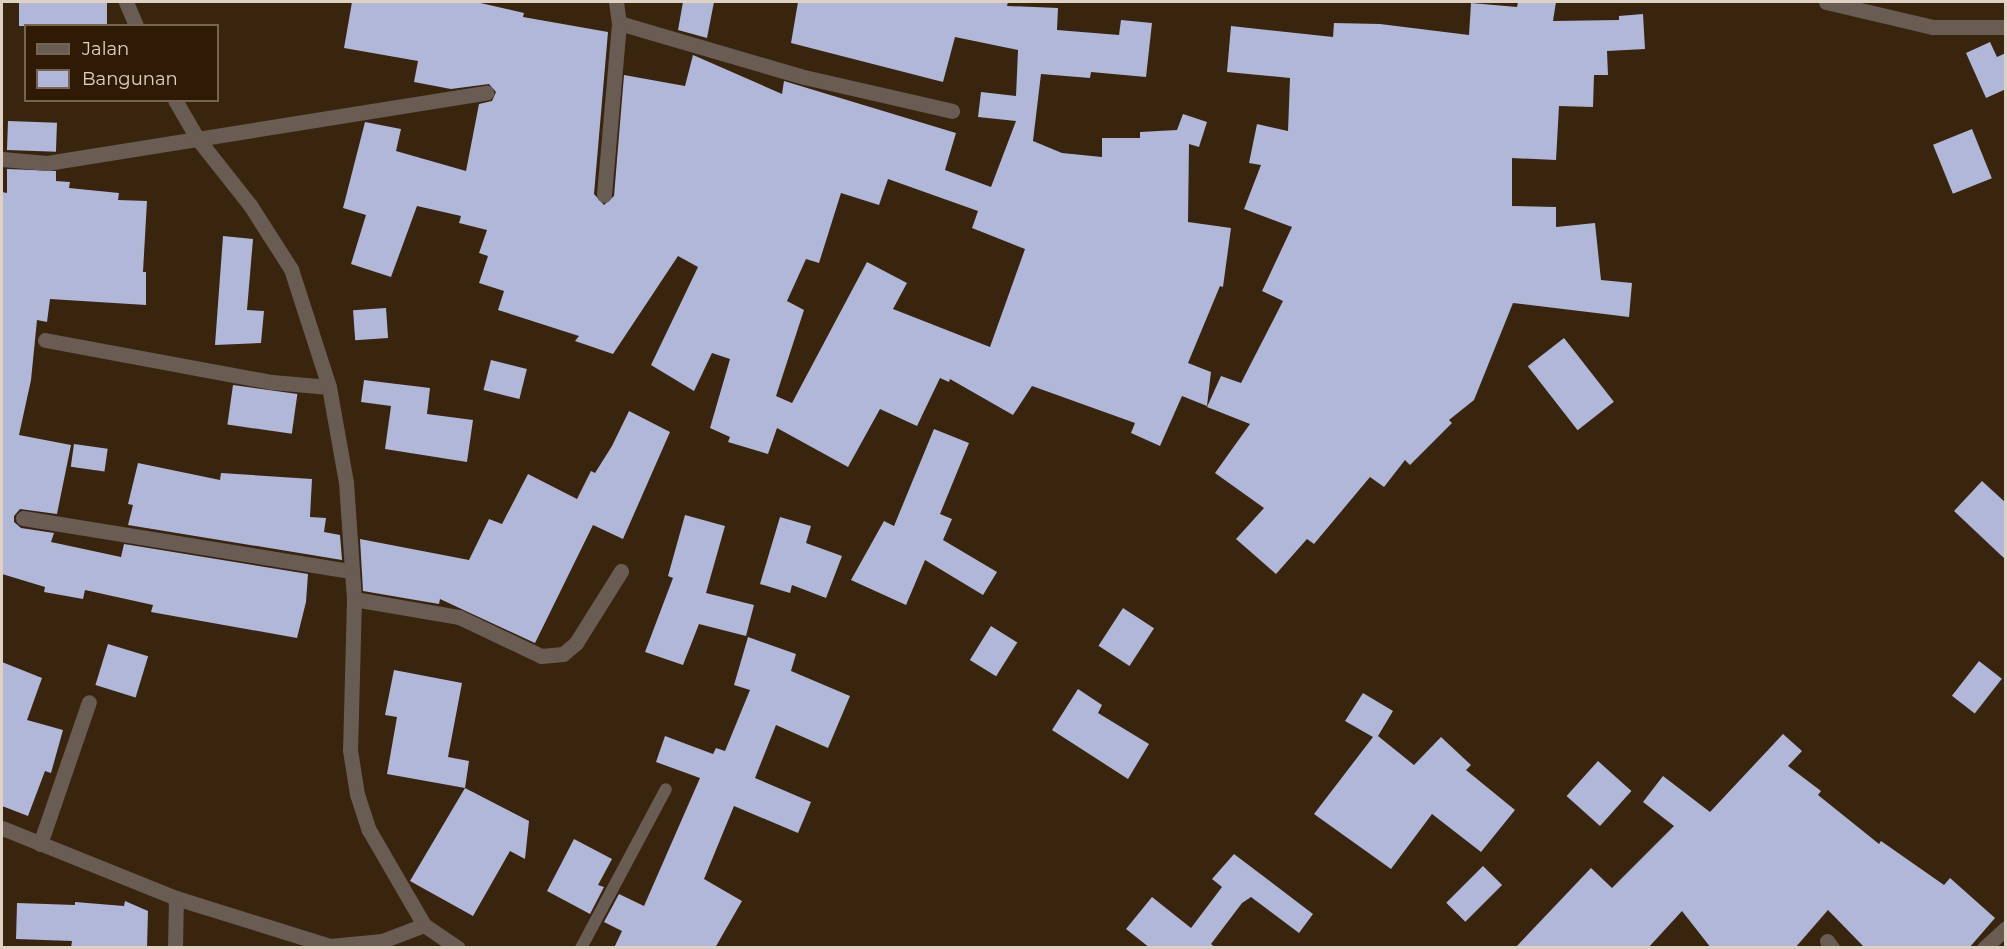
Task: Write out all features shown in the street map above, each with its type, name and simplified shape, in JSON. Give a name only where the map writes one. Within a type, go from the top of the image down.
[{"type":"street","points":[[126,2],[135,24]]},
{"type":"street","points":[[604,195],[619,23],[616,2]]},
{"type":"street","points":[[1826,2],[1933,27],[2006,27]]},
{"type":"street","points":[[619,23],[804,77],[952,111]]},
{"type":"street","points":[[2,159],[47,163],[486,93]]},
{"type":"street","points":[[176,102],[197,138],[250,205],[291,269],[328,387],[346,482],[354,599],[350,750],[357,794],[369,830],[424,925],[458,948]]},
{"type":"street","points":[[45,340],[272,382],[328,387]]},
{"type":"street","points":[[24,518],[351,571]]},
{"type":"street","points":[[354,599],[459,617],[541,657],[563,654],[576,643],[621,571]]},
{"type":"street","points":[[40,844],[89,702]]},
{"type":"street","points":[[2,828],[176,898],[330,947],[382,941],[424,925]]},
{"type":"street","points":[[175,948],[176,898]]},
{"type":"street","points":[[1984,948],[2006,928]]},
{"type":"lane","points":[[581,948],[666,789]]},
{"type":"building","points":[[19,2],[107,2],[107,24],[24,24],[24,26],[19,26]]},
{"type":"building","points":[[352,2],[476,2],[524,13],[523,17],[608,32],[594,194],[604,205],[614,196],[624,75],[685,86],[693,55],[782,94],[784,81],[956,133],[945,170],[991,187],[1016,121],[978,117],[981,92],[1016,96],[1018,50],[955,37],[943,82],[791,43],[798,2],[1008,2],[1007,6],[1058,8],[1057,30],[1119,35],[1121,20],[1152,23],[1146,77],[1091,72],[1090,78],[1041,74],[1033,141],[1062,153],[1102,157],[1102,138],[1140,138],[1140,132],[1177,130],[1183,114],[1207,122],[1199,147],[1189,144],[1188,222],[1231,228],[1223,287],[1220,286],[1188,363],[1211,372],[1207,406],[1182,396],[1160,446],[1131,433],[1135,423],[1032,386],[1013,415],[950,379],[949,382],[940,378],[917,426],[880,409],[848,467],[777,428],[768,454],[728,442],[730,437],[710,428],[730,359],[712,353],[694,391],[651,365],[698,267],[678,256],[613,354],[575,341],[579,336],[498,310],[504,291],[479,283],[488,256],[479,253],[487,230],[459,223],[461,216],[417,206],[391,277],[351,264],[366,215],[343,208],[365,122],[401,129],[396,151],[466,171],[479,104],[492,101],[496,92],[489,84],[451,89],[414,82],[418,61],[344,48]],"holes":[[[888,179],[978,211],[972,228],[1025,249],[990,347],[893,309],[907,283],[867,262],[792,403],[776,396],[804,310],[787,301],[806,259],[819,263],[841,193],[879,205]]]},
{"type":"building","points":[[683,2],[714,2],[707,38],[678,30]]},
{"type":"building","points":[[1518,2],[1556,2],[1553,21],[1619,20],[1619,16],[1643,14],[1645,49],[1607,51],[1608,75],[1594,75],[1593,107],[1559,106],[1556,160],[1512,158],[1512,206],[1556,207],[1556,227],[1595,223],[1601,280],[1632,283],[1629,317],[1513,303],[1474,400],[1449,420],[1452,423],[1410,465],[1405,460],[1384,487],[1370,477],[1314,544],[1307,539],[1276,574],[1236,539],[1264,508],[1215,473],[1250,424],[1207,407],[1221,376],[1241,383],[1283,301],[1262,291],[1292,227],[1244,209],[1261,165],[1249,163],[1257,124],[1288,131],[1290,78],[1227,72],[1231,26],[1333,37],[1334,23],[1380,24],[1469,35],[1471,3],[1517,7]]},
{"type":"building","points":[[1990,42],[1997,57],[2006,53],[2006,89],[1986,98],[1966,53]]},
{"type":"building","points":[[8,121],[57,123],[56,152],[7,150]]},
{"type":"building","points":[[1972,129],[1992,178],[1953,194],[1933,145]]},
{"type":"building","points":[[7,169],[56,171],[56,181],[70,182],[69,188],[119,193],[118,200],[147,201],[143,272],[146,272],[146,305],[50,299],[47,322],[37,320],[31,380],[19,435],[71,445],[57,514],[20,509],[14,516],[14,522],[21,528],[54,533],[51,542],[121,557],[124,544],[308,574],[306,602],[297,638],[151,612],[153,605],[85,590],[83,599],[44,592],[45,587],[2,574],[2,192],[7,193]]},
{"type":"building","points":[[223,236],[253,239],[247,310],[264,311],[261,343],[215,345]]},
{"type":"building","points":[[386,308],[388,338],[355,340],[353,310]]},
{"type":"building","points":[[1564,338],[1614,402],[1578,430],[1528,366]]},
{"type":"building","points":[[491,360],[527,369],[519,399],[484,390]]},
{"type":"building","points":[[364,380],[430,388],[427,414],[473,420],[467,462],[385,449],[391,406],[361,402]]},
{"type":"building","points":[[233,385],[297,394],[292,434],[227,425]]},
{"type":"building","points":[[629,411],[670,432],[623,539],[593,525],[535,643],[440,599],[439,604],[363,591],[360,539],[469,560],[489,519],[502,524],[528,474],[577,499],[591,471],[595,473],[612,446]]},
{"type":"building","points":[[934,429],[969,443],[940,514],[952,519],[943,540],[997,572],[983,595],[925,560],[906,605],[851,580],[884,521],[894,526]]},
{"type":"building","points":[[74,444],[108,449],[104,472],[71,467]]},
{"type":"building","points":[[138,463],[220,480],[221,473],[312,479],[310,517],[326,518],[324,532],[340,535],[342,560],[128,525],[133,505],[128,504]]},
{"type":"building","points":[[1982,481],[2006,503],[2006,560],[1954,511]]},
{"type":"building","points":[[685,515],[725,526],[706,593],[754,605],[746,636],[699,624],[683,665],[645,652],[673,578],[668,576]]},
{"type":"building","points":[[780,517],[811,526],[806,543],[842,556],[826,598],[792,585],[790,593],[760,584]]},
{"type":"building","points":[[1123,608],[1154,628],[1130,666],[1098,646]]},
{"type":"building","points":[[991,626],[1017,642],[996,676],[970,660]]},
{"type":"building","points":[[748,637],[796,654],[791,671],[850,696],[828,748],[776,725],[755,778],[811,802],[798,833],[734,806],[704,879],[742,901],[715,948],[614,948],[622,931],[604,922],[619,894],[644,906],[700,778],[656,762],[665,736],[713,754],[716,748],[725,751],[750,690],[734,685]]},
{"type":"building","points":[[108,644],[148,656],[136,697],[95,685]]},
{"type":"building","points":[[1979,661],[2002,679],[1975,714],[1952,696]]},
{"type":"building","points":[[2,662],[42,678],[27,720],[63,730],[51,773],[45,771],[28,816],[2,806]]},
{"type":"building","points":[[394,670],[462,683],[448,757],[469,761],[465,788],[387,774],[397,717],[385,715]]},
{"type":"building","points":[[1078,689],[1102,705],[1098,713],[1149,744],[1128,779],[1052,730]]},
{"type":"building","points":[[1363,693],[1393,711],[1378,736],[1414,765],[1441,737],[1471,765],[1466,770],[1515,810],[1481,852],[1432,814],[1391,869],[1314,814],[1373,737],[1345,721]]},
{"type":"building","points":[[1783,734],[1802,751],[1788,766],[1821,791],[1818,795],[1879,844],[1881,841],[1944,885],[1950,878],[1995,918],[1969,948],[1865,948],[1828,910],[1795,948],[1711,948],[1682,911],[1648,948],[1515,948],[1591,868],[1612,888],[1674,826],[1643,802],[1663,776],[1710,812]]},
{"type":"building","points":[[1598,761],[1631,791],[1600,826],[1567,796]]},
{"type":"building","points":[[465,788],[529,821],[525,859],[510,851],[473,916],[410,881]]},
{"type":"building","points":[[574,839],[612,859],[598,885],[604,887],[590,914],[547,891]]},
{"type":"building","points":[[1234,854],[1313,914],[1299,933],[1251,897],[1242,903],[1211,944],[1216,948],[1150,948],[1126,929],[1152,897],[1191,928],[1222,887],[1212,879]]},
{"type":"building","points":[[1483,866],[1502,885],[1465,922],[1446,903]]},
{"type":"building","points":[[125,901],[148,911],[147,948],[71,948],[72,941],[16,939],[17,903],[75,905],[75,902],[124,906]]}]
